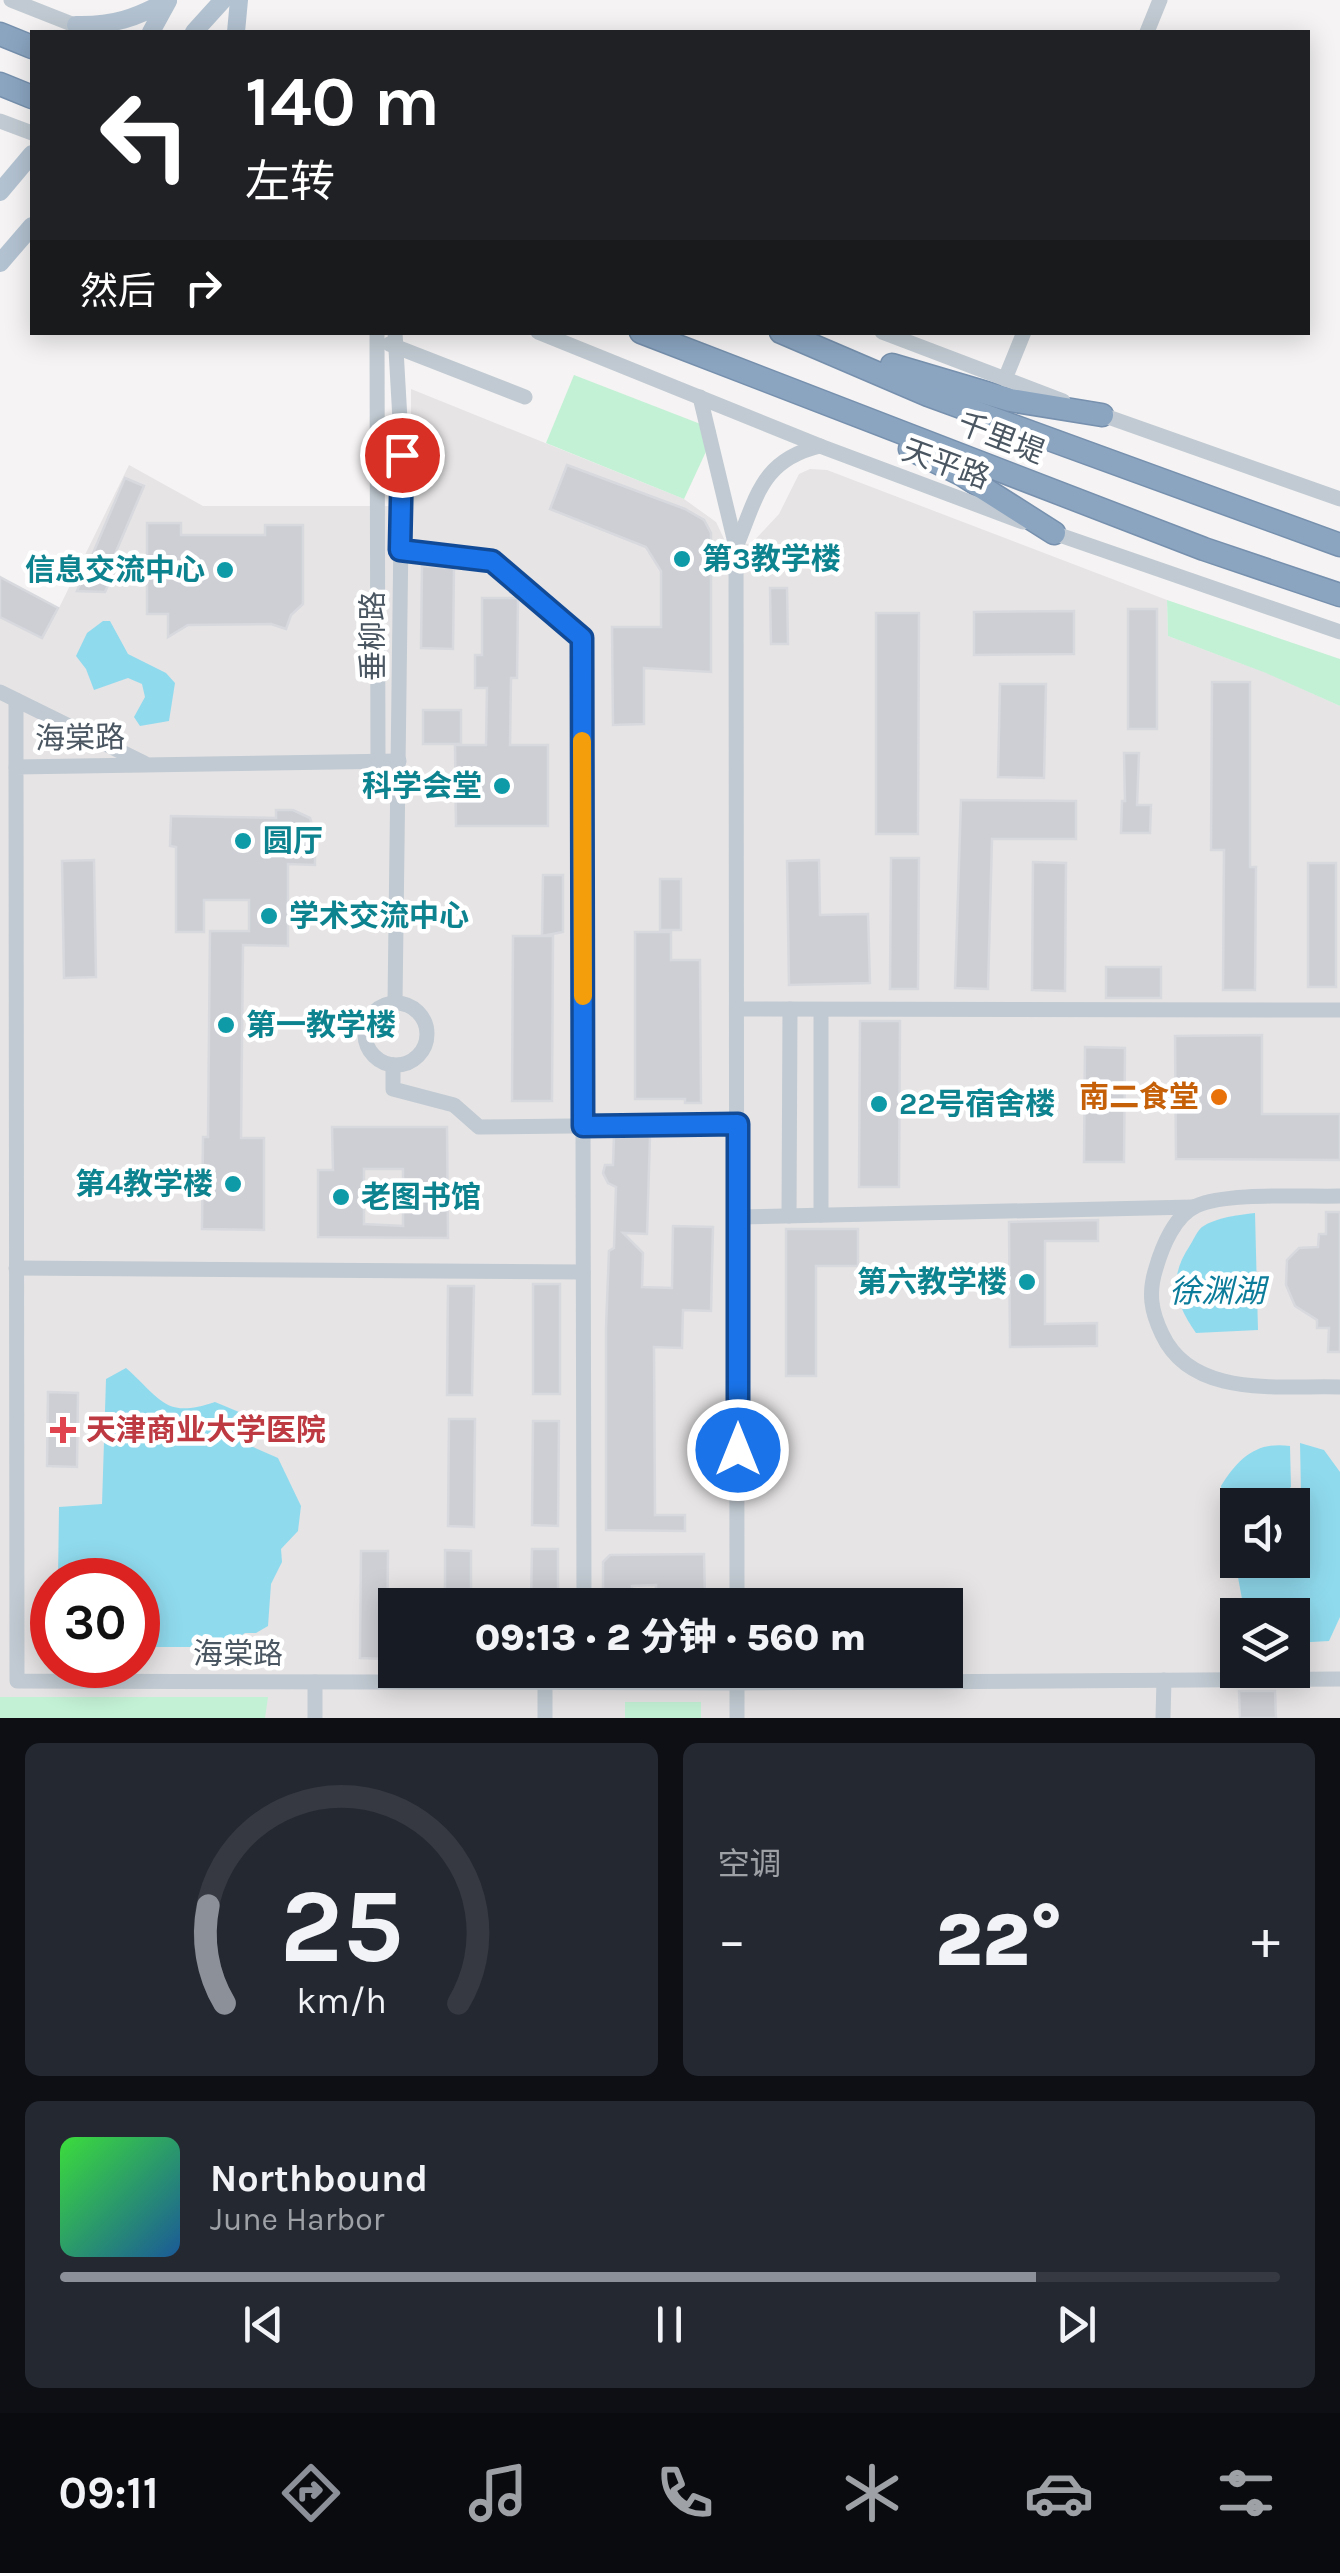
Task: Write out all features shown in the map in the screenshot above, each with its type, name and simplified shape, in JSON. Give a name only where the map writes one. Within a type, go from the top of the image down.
[{"type":"highway","points":[[0,34],[30,45]]},
{"type":"highway","points":[[0,84],[30,96]]},
{"type":"highway","name":"千里堤","points":[[649,335],[910,442],[1340,595]]},
{"type":"highway","name":"千里堤","points":[[789,335],[1340,544]]},
{"type":"highway","points":[[800,335],[931,387],[1102,415]]},
{"type":"highway","points":[[910,442],[1054,533]]},
{"type":"main road","points":[[86,30],[132,19],[168,0]]},
{"type":"main road","points":[[142,30],[168,0]]},
{"type":"main road","points":[[152,30],[168,0]]},
{"type":"main road","points":[[196,30],[222,0]]},
{"type":"main road","points":[[236,30],[239,0]]},
{"type":"main road","points":[[0,192],[30,156]]},
{"type":"main road","points":[[0,264],[30,228]]},
{"type":"street","points":[[11,0],[81,30]]},
{"type":"street","points":[[1149,30],[1160,0]]},
{"type":"street","name":"垂柳路","points":[[378,761],[379,335]]},
{"type":"street","name":"天平路","points":[[545,335],[820,446],[1054,533],[1340,632]]},
{"type":"street","points":[[890,335],[1340,499]]},
{"type":"street","points":[[1004,379],[1023,335]]},
{"type":"street","points":[[396,340],[526,397]]},
{"type":"street","name":"垂柳路","points":[[395,1003],[401,406],[396,340]]},
{"type":"street","points":[[700,397],[736,547],[737,1588]]},
{"type":"street","points":[[736,547],[772,469],[796,452],[820,446]]},
{"type":"street","points":[[400,550],[492,561],[582,638],[584,1588]]},
{"type":"street","points":[[0,692],[147,765]]},
{"type":"street","points":[[16,700],[16,767]]},
{"type":"street","name":"海棠路","points":[[378,1682],[17,1681],[16,767],[399,761]]},
{"type":"street","points":[[395,1003],[414,1008],[427,1034],[420,1053],[412,1060],[394,1065],[374,1056],[368,1048],[365,1028],[376,1010],[395,1003]]},
{"type":"street","points":[[739,1009],[1340,1010]]},
{"type":"street","points":[[790,1009],[790,1216]]},
{"type":"street","points":[[821,1215],[822,1010]]},
{"type":"street","points":[[394,1065],[394,1089],[454,1105],[479,1127],[738,1124]]},
{"type":"street","points":[[738,1217],[1193,1207],[1216,1200],[1340,1196]]},
{"type":"street","points":[[1193,1207],[1173,1228],[1156,1264],[1150,1290],[1152,1312],[1165,1342],[1181,1363],[1209,1378],[1233,1383],[1340,1387]]},
{"type":"street","points":[[16,1268],[584,1272]]},
{"type":"street","name":"海棠路","points":[[963,1678],[1340,1679]]},
{"type":"street","points":[[1164,1680],[1164,1718]]},
{"type":"street","points":[[315,1682],[315,1718]]},
{"type":"street","points":[[545,1688],[545,1718]]},
{"type":"street","points":[[736,1718],[737,1688]]},
{"type":"shaded area","points":[[411,389],[684,499],[716,522],[726,543],[751,544],[779,514],[799,474],[810,469],[827,470],[1167,600],[1168,636],[1267,673],[1340,706],[1340,1718],[0,1718],[0,577],[59,608],[129,465],[203,506],[411,506]]},
{"type":"green space","points":[[574,375],[716,430],[684,499],[546,443]]},
{"type":"green space","points":[[1167,600],[1340,659],[1340,706],[1168,636]]},
{"type":"green space","points":[[0,1697],[268,1697],[265,1718],[0,1718]]},
{"type":"green space","points":[[625,1702],[701,1702],[701,1718],[625,1718]]},
{"type":"water","points":[[103,621],[110,621],[128,654],[166,673],[175,683],[169,721],[140,726],[134,717],[145,697],[142,684],[128,678],[94,690],[76,656],[87,633]]},
{"type":"water","name":"徐渊湖","points":[[1255,1213],[1258,1330],[1196,1333],[1177,1291],[1182,1259],[1202,1227]]},
{"type":"water","points":[[126,1368],[174,1407],[215,1402],[239,1412],[232,1418],[244,1443],[278,1458],[301,1506],[298,1531],[281,1549],[282,1562],[271,1584],[268,1626],[256,1633],[245,1633],[225,1647],[160,1647],[160,1558],[58,1558],[59,1507],[102,1504],[106,1379]]},
{"type":"water","points":[[1300,1443],[1324,1450],[1340,1472],[1340,1617],[1329,1641],[1310,1642],[1310,1598],[1242,1598],[1238,1578],[1310,1578],[1310,1488],[1301,1488]]},
{"type":"water","points":[[1278,1445],[1290,1446],[1291,1487],[1221,1486],[1249,1454]]},
{"type":"building","name":"第3教学楼","points":[[567,465],[685,509],[704,520],[711,533],[711,672],[644,668],[644,724],[613,725],[612,627],[661,627],[661,571],[646,547],[550,509]]},
{"type":"building","points":[[125,478],[144,486],[115,554],[121,556],[105,592],[77,591]]},
{"type":"building","name":"信息交流中心","points":[[147,523],[181,523],[181,535],[265,535],[265,525],[303,525],[303,604],[291,615],[286,629],[271,624],[188,625],[168,637],[168,614],[147,614]]},
{"type":"building","points":[[422,566],[454,568],[453,649],[421,648]]},
{"type":"building","points":[[0,577],[58,608],[42,638],[0,617]]},
{"type":"building","points":[[770,588],[787,588],[788,644],[771,644]]},
{"type":"building","name":"科学会堂","points":[[482,598],[518,598],[517,678],[511,678],[510,745],[548,745],[548,826],[456,826],[455,745],[486,745],[487,688],[475,688],[475,655],[482,655]]},
{"type":"building","points":[[1128,609],[1157,609],[1157,729],[1128,729]]},
{"type":"building","points":[[1074,611],[1074,654],[974,655],[974,612]]},
{"type":"building","points":[[876,613],[919,613],[918,834],[876,834]]},
{"type":"building","points":[[1212,682],[1250,682],[1250,867],[1256,867],[1255,990],[1223,990],[1224,850],[1211,850]]},
{"type":"building","points":[[1000,684],[1046,684],[1044,778],[998,777]]},
{"type":"building","points":[[423,710],[461,710],[461,744],[423,744]]},
{"type":"building","points":[[1124,753],[1139,753],[1137,805],[1151,805],[1150,833],[1121,833]]},
{"type":"building","points":[[961,800],[1076,801],[1076,839],[992,839],[988,989],[955,988]]},
{"type":"building","points":[[276,810],[293,810],[310,818],[315,835],[315,865],[288,864],[288,946],[243,945],[241,1138],[264,1138],[264,1230],[202,1229],[203,1137],[208,1137],[210,931],[249,931],[249,900],[204,900],[204,932],[176,932],[176,847],[170,846],[171,816],[276,818]]},
{"type":"building","points":[[891,858],[919,858],[918,989],[890,989]]},
{"type":"building","points":[[94,860],[96,977],[64,978],[62,861]]},
{"type":"building","points":[[819,860],[820,915],[868,914],[870,983],[789,985],[787,861]]},
{"type":"building","points":[[1033,862],[1066,863],[1065,991],[1032,990]]},
{"type":"building","points":[[1308,863],[1336,863],[1336,987],[1308,987]]},
{"type":"building","points":[[543,875],[563,875],[563,932],[542,936]]},
{"type":"building","points":[[660,879],[681,879],[681,930],[660,930]]},
{"type":"building","points":[[635,932],[671,932],[671,960],[700,960],[701,1103],[685,1103],[685,1099],[635,1099]]},
{"type":"building","points":[[513,936],[553,936],[552,1101],[512,1101]]},
{"type":"building","points":[[1106,967],[1161,967],[1161,998],[1106,998]]},
{"type":"building","name":"22号宿舍楼","points":[[860,1021],[900,1021],[899,1187],[859,1187]]},
{"type":"building","name":"南二食堂","points":[[1262,1035],[1262,1114],[1340,1114],[1340,1160],[1176,1159],[1175,1036]]},
{"type":"building","points":[[1085,1047],[1125,1048],[1124,1162],[1084,1162]]},
{"type":"building","name":"老图书馆","points":[[332,1127],[447,1127],[448,1238],[318,1237],[318,1170],[333,1170]],"holes":[[[364,1169],[403,1169],[403,1226],[364,1224]]]},
{"type":"building","points":[[650,1136],[647,1234],[623,1233],[643,1253],[642,1287],[672,1288],[673,1226],[713,1227],[711,1311],[683,1310],[682,1348],[654,1347],[655,1515],[685,1515],[685,1531],[606,1530],[606,1328],[616,1187],[608,1183],[603,1173],[605,1165],[613,1165],[614,1137]]},
{"type":"building","points":[[1326,1212],[1340,1212],[1340,1352],[1328,1352],[1329,1328],[1317,1328],[1317,1320],[1295,1306],[1286,1285],[1287,1260],[1299,1248],[1318,1247],[1319,1234],[1326,1234]]},
{"type":"building","name":"第六教学楼","points":[[1098,1220],[1098,1241],[1045,1241],[1045,1324],[1097,1323],[1097,1346],[1010,1347],[1009,1222]]},
{"type":"building","points":[[786,1229],[858,1229],[858,1266],[816,1266],[816,1376],[786,1376]]},
{"type":"building","points":[[533,1284],[560,1284],[560,1394],[533,1394]]},
{"type":"building","points":[[448,1286],[474,1286],[472,1395],[447,1395]]},
{"type":"building","name":"天津商业大学医院","points":[[48,1392],[78,1393],[77,1467],[47,1466]]},
{"type":"building","points":[[449,1419],[475,1419],[474,1527],[448,1526]]},
{"type":"building","points":[[533,1421],[559,1421],[558,1526],[532,1525]]},
{"type":"building","points":[[532,1549],[558,1549],[558,1588],[531,1588]]},
{"type":"building","points":[[445,1550],[471,1551],[471,1588],[445,1588]]},
{"type":"building","points":[[361,1551],[388,1551],[388,1588],[378,1588],[378,1659],[360,1658]]},
{"type":"building","points":[[704,1554],[705,1588],[603,1588],[603,1562],[610,1555]]},
{"type":"building","points":[[1239,1691],[1275,1691],[1276,1718],[1240,1718]]},
{"type":"slow traffic","points":[[582,741],[583,996]]},
{"type":"place","name":"第3教学楼","points":[[682,559]]},
{"type":"place","name":"信息交流中心","points":[[225,570]]},
{"type":"place","name":"科学会堂","points":[[502,786]]},
{"type":"place","name":"圆厅","points":[[243,841]]},
{"type":"place","name":"学术交流中心","points":[[269,916]]},
{"type":"place","name":"第一教学楼","points":[[226,1025]]},
{"type":"place","name":"南二食堂","points":[[1219,1097]]},
{"type":"place","name":"22号宿舍楼","points":[[879,1104]]},
{"type":"place","name":"第4教学楼","points":[[233,1184]]},
{"type":"place","name":"老图书馆","points":[[341,1197]]},
{"type":"place","name":"第六教学楼","points":[[1027,1282]]},
{"type":"place","name":"天津商业大学医院","points":[[63,1430]]},
{"type":"route","points":[[402,455],[400,550],[492,561],[582,638],[583,1126],[738,1124],[738,1450]]}]
